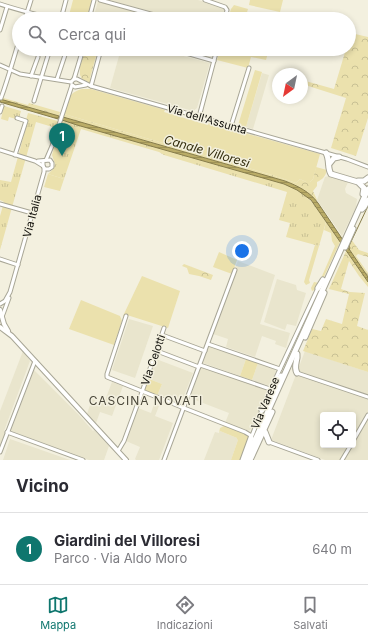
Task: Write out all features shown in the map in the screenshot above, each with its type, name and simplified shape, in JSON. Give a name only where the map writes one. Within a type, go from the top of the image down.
[{"type":"highway","points":[[326,153],[331,159],[329,171],[331,174],[360,183],[364,188],[360,209]]},
{"type":"highway","points":[[331,159],[339,157]]},
{"type":"highway","points":[[355,181],[361,181],[368,178]]},
{"type":"highway","points":[[262,410],[296,347],[346,241],[368,188]]},
{"type":"highway","points":[[360,209],[368,196]]},
{"type":"highway","points":[[360,209],[364,208],[368,200]]},
{"type":"highway","points":[[246,460],[304,339],[337,264],[342,249]]},
{"type":"highway","points":[[318,288],[342,249]]},
{"type":"highway","points":[[251,460],[288,371],[296,347]]},
{"type":"highway","points":[[297,354],[298,357],[294,367],[297,373]]},
{"type":"highway","points":[[251,460],[266,432],[275,409],[274,406]]},
{"type":"highway","points":[[261,442],[266,440],[269,442],[266,432]]},
{"type":"highway","points":[[243,460],[251,438]]},
{"type":"main road","points":[[0,310],[4,324],[12,336],[125,460]]},
{"type":"main road","points":[[0,322],[2,317]]},
{"type":"main road","points":[[0,327],[12,336]]},
{"type":"street","points":[[0,30],[4,5],[27,12],[31,0]]},
{"type":"street","points":[[63,12],[66,0]]},
{"type":"street","points":[[91,12],[94,0]]},
{"type":"street","points":[[100,0],[144,12]]},
{"type":"street","points":[[206,0],[225,7],[227,12]]},
{"type":"street","points":[[1,98],[11,70],[14,56]]},
{"type":"street","points":[[34,101],[48,56]]},
{"type":"street","points":[[57,79],[65,56]]},
{"type":"street","points":[[45,165],[68,94],[74,83],[81,56]]},
{"type":"street","points":[[90,86],[99,56]]},
{"type":"street","points":[[196,56],[214,61]]},
{"type":"street","points":[[199,116],[215,56]]},
{"type":"street","points":[[31,76],[38,57]]},
{"type":"street","name":"Via dell'Assunta","points":[[0,65],[20,74],[57,79],[90,86],[326,153]]},
{"type":"street","points":[[231,126],[249,68]]},
{"type":"street","points":[[76,70],[79,80]]},
{"type":"street","points":[[74,83],[79,80]]},
{"type":"street","points":[[74,83],[79,80]]},
{"type":"street","name":"Via dell'Assunta","points":[[79,80],[90,86]]},
{"type":"street","points":[[0,112],[2,106]]},
{"type":"street","points":[[15,155],[26,121],[17,118]]},
{"type":"street","points":[[0,150],[35,161],[51,168],[52,146]]},
{"type":"street","points":[[339,157],[368,167]]},
{"type":"street","points":[[45,165],[51,161]]},
{"type":"street","name":"Via Italia","points":[[2,317],[12,293],[32,221],[45,165]]},
{"type":"street","name":"Via Italia","points":[[0,304],[10,294],[45,165]]},
{"type":"street","points":[[0,204],[32,213]]},
{"type":"street","points":[[32,221],[32,213],[36,205]]},
{"type":"street","name":"Via Italia","points":[[17,275],[18,264],[22,257]]},
{"type":"street","points":[[0,259],[18,264]]},
{"type":"street","points":[[164,460],[235,270]]},
{"type":"street","name":"Via Varese","points":[[251,438],[254,426],[270,389],[318,288]]},
{"type":"street","points":[[126,316],[107,376],[142,392],[246,432],[251,438]]},
{"type":"street","name":"Via Celotti","points":[[118,452],[124,441],[164,328]]},
{"type":"street","points":[[162,335],[205,351]]},
{"type":"street","points":[[208,344],[280,368]]},
{"type":"street","points":[[157,351],[270,389]]},
{"type":"street","points":[[0,452],[35,361]]},
{"type":"street","points":[[297,373],[368,397]]},
{"type":"street","points":[[356,436],[368,415]]},
{"type":"street","points":[[246,432],[250,432],[254,426]]},
{"type":"street","points":[[7,432],[83,460]]},
{"type":"street","points":[[269,442],[318,460]]},
{"type":"street","points":[[342,460],[349,448]]},
{"type":"shaded area","points":[[109,0],[198,0],[221,7],[224,10],[224,12],[153,12]]},
{"type":"shaded area","points":[[98,1],[137,12],[95,12]]},
{"type":"shaded area","points":[[119,56],[184,56],[210,63],[197,108],[193,111],[110,88]]},
{"type":"shaded area","points":[[262,73],[269,75],[253,129],[246,127]]},
{"type":"shaded area","points":[[0,99],[59,116],[58,119],[0,102]]},
{"type":"shaded area","points":[[63,117],[285,181],[299,187],[318,203],[368,277],[368,282],[311,200],[297,190],[284,184],[77,125],[62,120]]},
{"type":"shaded area","points":[[329,176],[348,182],[345,189],[346,193],[357,199],[356,207],[342,236],[317,200],[325,177]]},
{"type":"shaded area","points":[[238,261],[275,275],[260,324],[290,333],[286,348],[275,344],[276,341],[262,336],[255,357],[226,347],[228,339],[213,334],[236,271],[234,270]]},
{"type":"shaded area","points":[[277,279],[296,285],[297,290],[306,293],[296,326],[287,324],[285,330],[264,322]]},
{"type":"shaded area","points":[[129,319],[153,326],[135,378],[112,370]]},
{"type":"shaded area","points":[[209,346],[246,359],[240,376],[203,363]]},
{"type":"shaded area","points":[[23,351],[30,361],[4,431],[6,432],[0,449],[0,411]]},
{"type":"shaded area","points":[[305,351],[368,372],[368,460],[325,460],[271,440]]},
{"type":"shaded area","points":[[156,359],[193,373],[180,406],[157,396],[162,384],[149,379]]},
{"type":"shaded area","points":[[258,363],[272,367],[276,371],[270,386],[252,380]]},
{"type":"shaded area","points":[[201,367],[268,390],[249,431],[225,423],[229,413],[190,398]]},
{"type":"shaded area","points":[[34,370],[109,446],[104,460],[89,460],[11,431]]},
{"type":"shaded area","points":[[112,382],[123,386],[112,416],[100,412],[96,423],[87,414],[92,399],[104,403]]},
{"type":"shaded area","points":[[154,404],[159,406],[155,416],[173,423],[159,460],[136,460],[135,459],[140,447],[126,441],[138,408],[151,413]]},
{"type":"shaded area","points":[[220,431],[237,438],[238,440],[231,460],[204,460],[215,432],[219,433]]},
{"type":"shaded area","points":[[10,439],[70,460],[3,460]]},
{"type":"green space","points":[[73,0],[92,0],[89,12],[70,12]]},
{"type":"green space","points":[[250,0],[283,0],[280,12],[249,5]]},
{"type":"green space","points":[[234,5],[248,9],[247,12],[230,12]]},
{"type":"green space","points":[[356,34],[368,37],[368,118],[356,156],[331,148],[346,98],[308,86],[308,82],[334,89],[344,56],[356,56]]},
{"type":"green space","points":[[84,56],[96,56],[90,83],[82,79],[80,75],[80,66]]},
{"type":"green space","points":[[218,56],[267,56],[266,60],[251,57],[248,68],[217,60]]},
{"type":"green space","points":[[255,70],[262,72],[246,127],[238,125]]},
{"type":"green space","points":[[82,89],[91,89],[165,110],[164,112],[208,125],[209,123],[320,154],[313,179],[310,182],[306,182],[300,179],[296,183],[64,114],[67,101],[71,95]]},
{"type":"green space","points":[[0,97],[28,105],[29,103],[60,112],[59,116],[0,99]]},
{"type":"green space","points":[[4,106],[21,111],[19,118],[16,117],[16,119],[9,117],[8,121],[1,119]]},
{"type":"green space","points":[[28,113],[58,121],[56,128],[36,122],[0,250],[0,216],[4,202],[0,200],[0,180],[11,182],[28,120],[26,120]]},
{"type":"green space","points":[[64,114],[296,183],[300,179],[310,182],[313,179],[316,167],[327,170],[324,178],[317,182],[317,186],[313,191],[317,200],[316,201],[299,187],[285,181],[63,117]]},
{"type":"green space","points":[[62,120],[292,187],[309,199],[326,222],[319,246],[286,237],[290,223],[279,220],[287,192],[81,129],[64,179],[48,174],[53,169],[55,164],[52,155]]},
{"type":"green space","points":[[48,174],[64,179],[60,191],[44,187]]},
{"type":"green space","points":[[326,222],[340,242],[323,279],[317,289],[312,291],[311,288],[314,282],[319,283],[335,246],[332,241],[331,233],[324,230]]},
{"type":"green space","points":[[351,239],[359,250],[368,253],[368,257],[358,254],[356,256],[368,273],[368,277],[348,247]]},
{"type":"green space","points":[[315,245],[319,246],[309,280],[310,283],[306,285],[304,282]]},
{"type":"green space","points":[[346,251],[368,282],[368,287],[349,261],[341,289],[350,292],[365,293],[357,326],[368,330],[368,372],[303,351],[312,329],[321,331],[326,319],[342,324],[349,294],[329,289]]},
{"type":"green space","points":[[219,252],[237,260],[232,274],[213,267]]},
{"type":"green space","points":[[184,264],[213,275],[211,280],[189,274],[187,268],[182,266]]},
{"type":"green space","points":[[142,276],[180,291],[168,328],[127,315],[123,316]]},
{"type":"green space","points":[[81,300],[120,316],[122,321],[114,345],[69,329]]},
{"type":"green space","points":[[246,359],[258,363],[252,380],[240,376]]},
{"type":"green space","points":[[149,379],[162,384],[157,396],[144,391]]},
{"type":"green space","points":[[224,426],[235,429],[249,436],[242,460],[231,460],[238,440],[237,438],[220,431],[219,433],[220,428]]},
{"type":"waterway","points":[[349,250],[349,246],[368,206]]},
{"type":"place","name":"Giardini del Villoresi","points":[[62,156]]},
{"type":"district","name":"CASCINA NOVATI","points":[[146,400]]},
{"type":"water label","name":"Canale Villoresi","points":[[207,151]]}]
